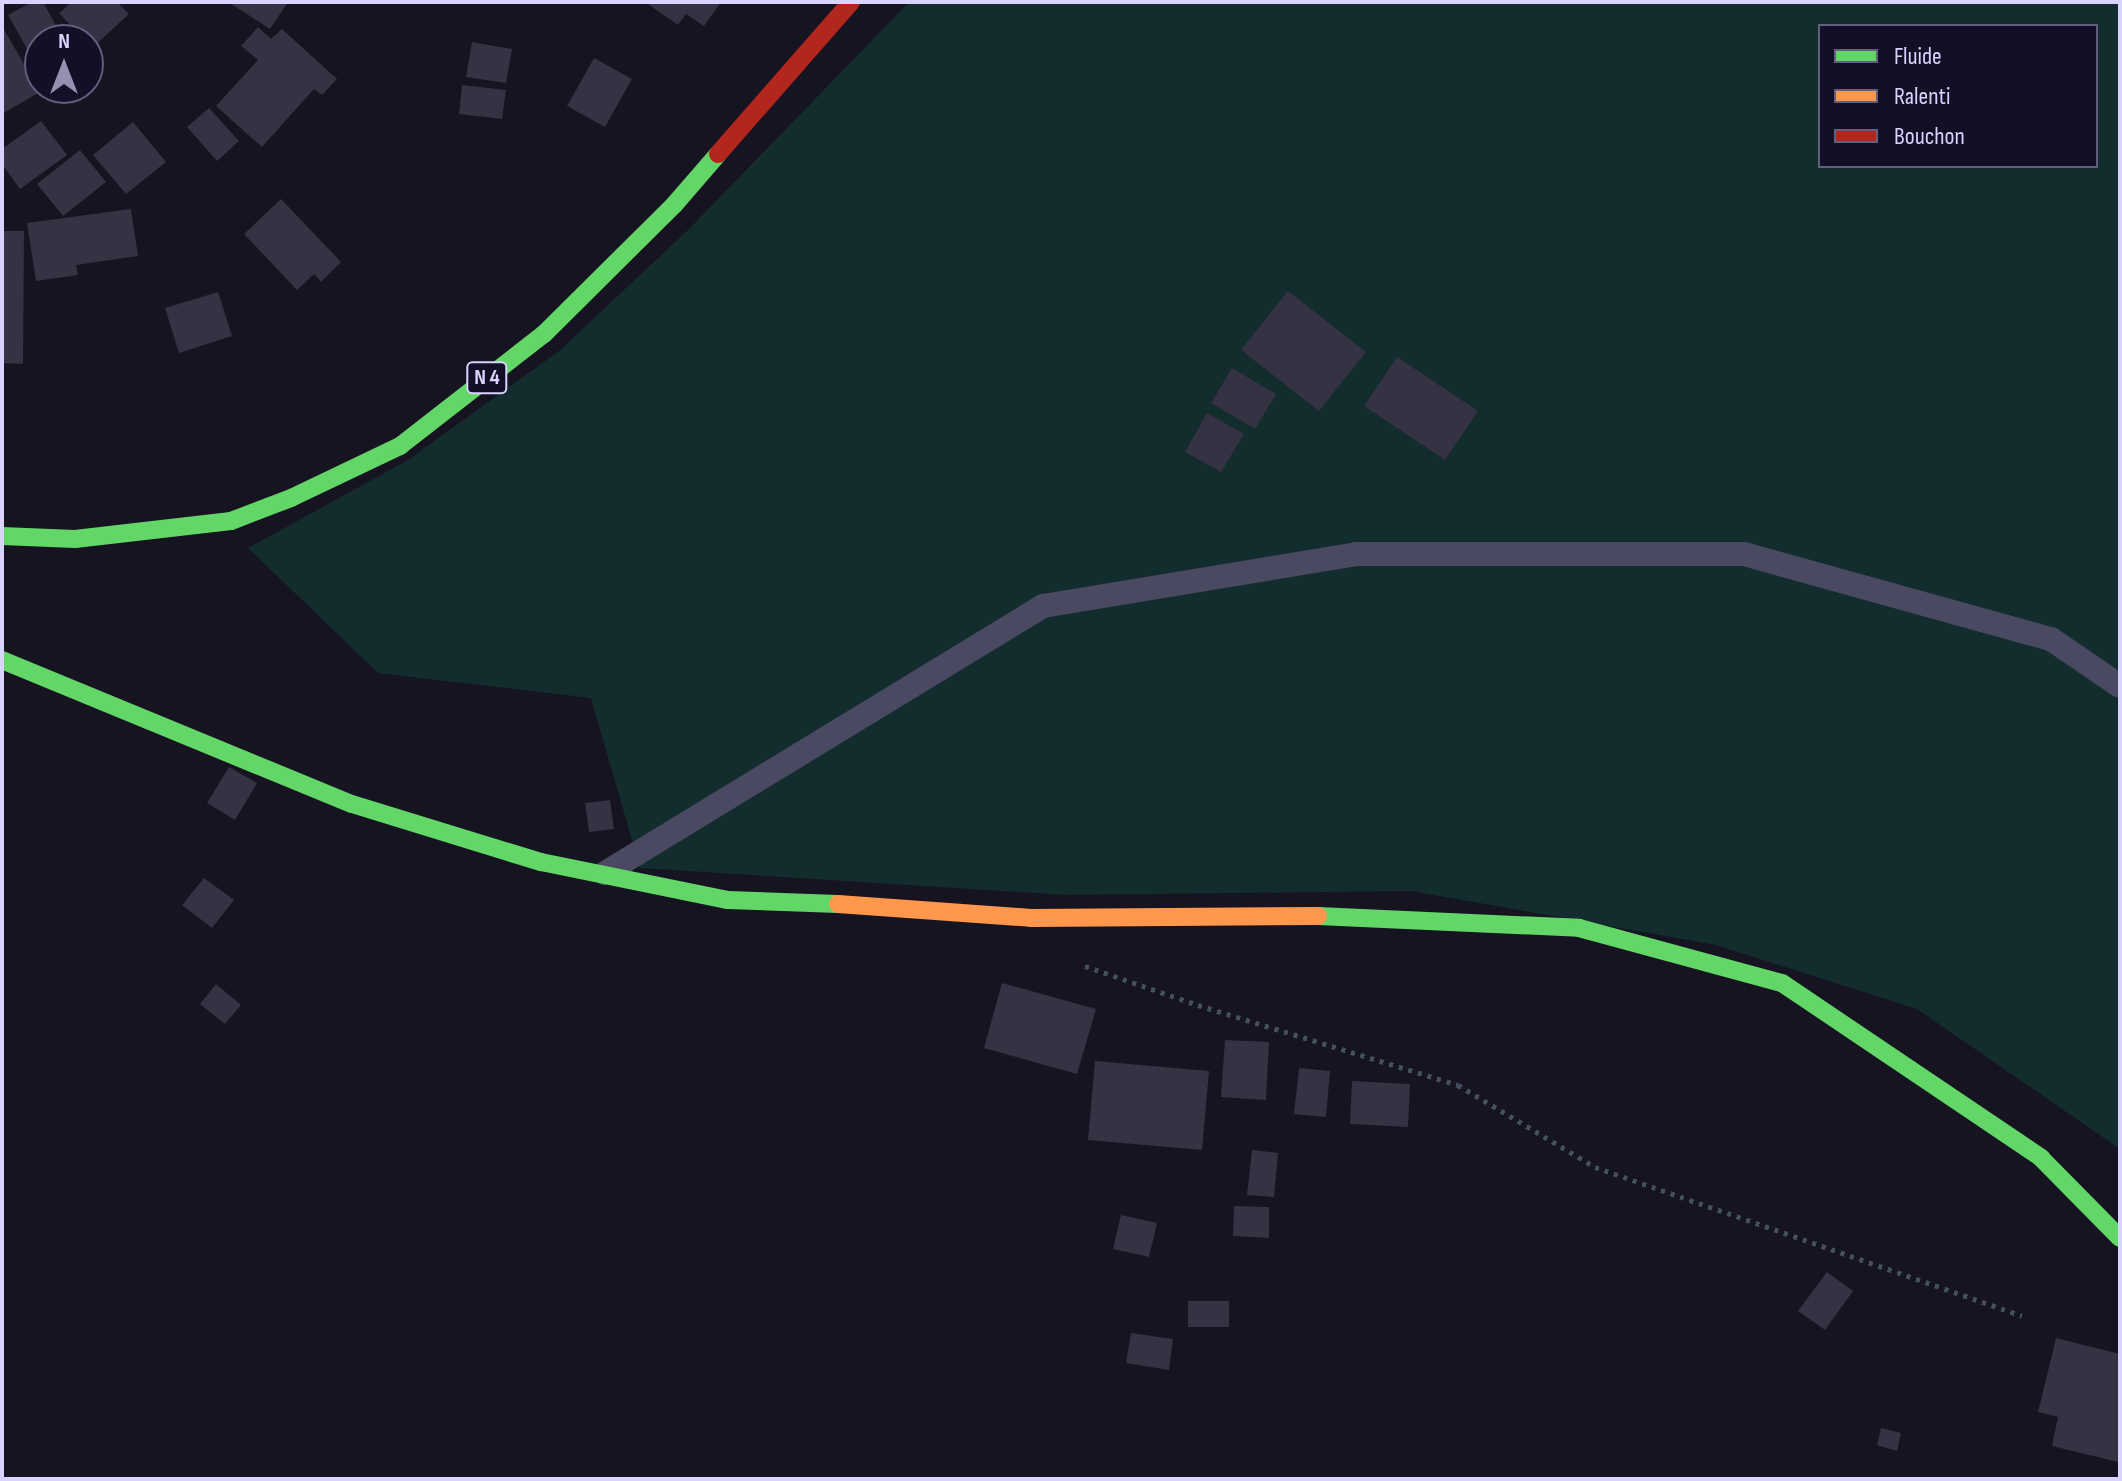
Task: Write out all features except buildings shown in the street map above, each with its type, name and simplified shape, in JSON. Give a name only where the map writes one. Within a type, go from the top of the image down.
[{"type":"street","name":"N 4","points":[[2,536],[75,539],[231,521],[291,498],[400,446],[555,323],[674,205],[851,2]]},
{"type":"street","points":[[2,660],[352,804],[541,862],[728,900],[914,907],[1031,918],[1290,915],[1579,928],[1782,983],[2041,1158],[2120,1238]]},
{"type":"lane","points":[[603,875],[1043,606],[1356,554],[1744,554],[2051,639],[2120,686]]},
{"type":"path","points":[[1078,964],[1198,1005],[1458,1085],[1595,1167],[2022,1316]]},
{"type":"green space","points":[[909,2],[2120,2],[2120,1149],[1917,1009],[1716,945],[1411,891],[1066,895],[640,868],[591,698],[378,673],[248,548],[408,460],[559,351],[689,229]]},
{"type":"traffic: fast","points":[[2,536],[75,539],[231,521],[291,498],[400,446],[544,334],[674,205],[718,154]]},
{"type":"traffic: fast","points":[[2,660],[352,804],[541,862],[728,900],[838,904]]},
{"type":"traffic: fast","points":[[1318,916],[1579,928],[1782,983],[2041,1158],[2120,1238]]},
{"type":"traffic: slow","points":[[838,904],[1031,918],[1318,916]]},
{"type":"traffic: jam","points":[[718,154],[851,2]]}]
